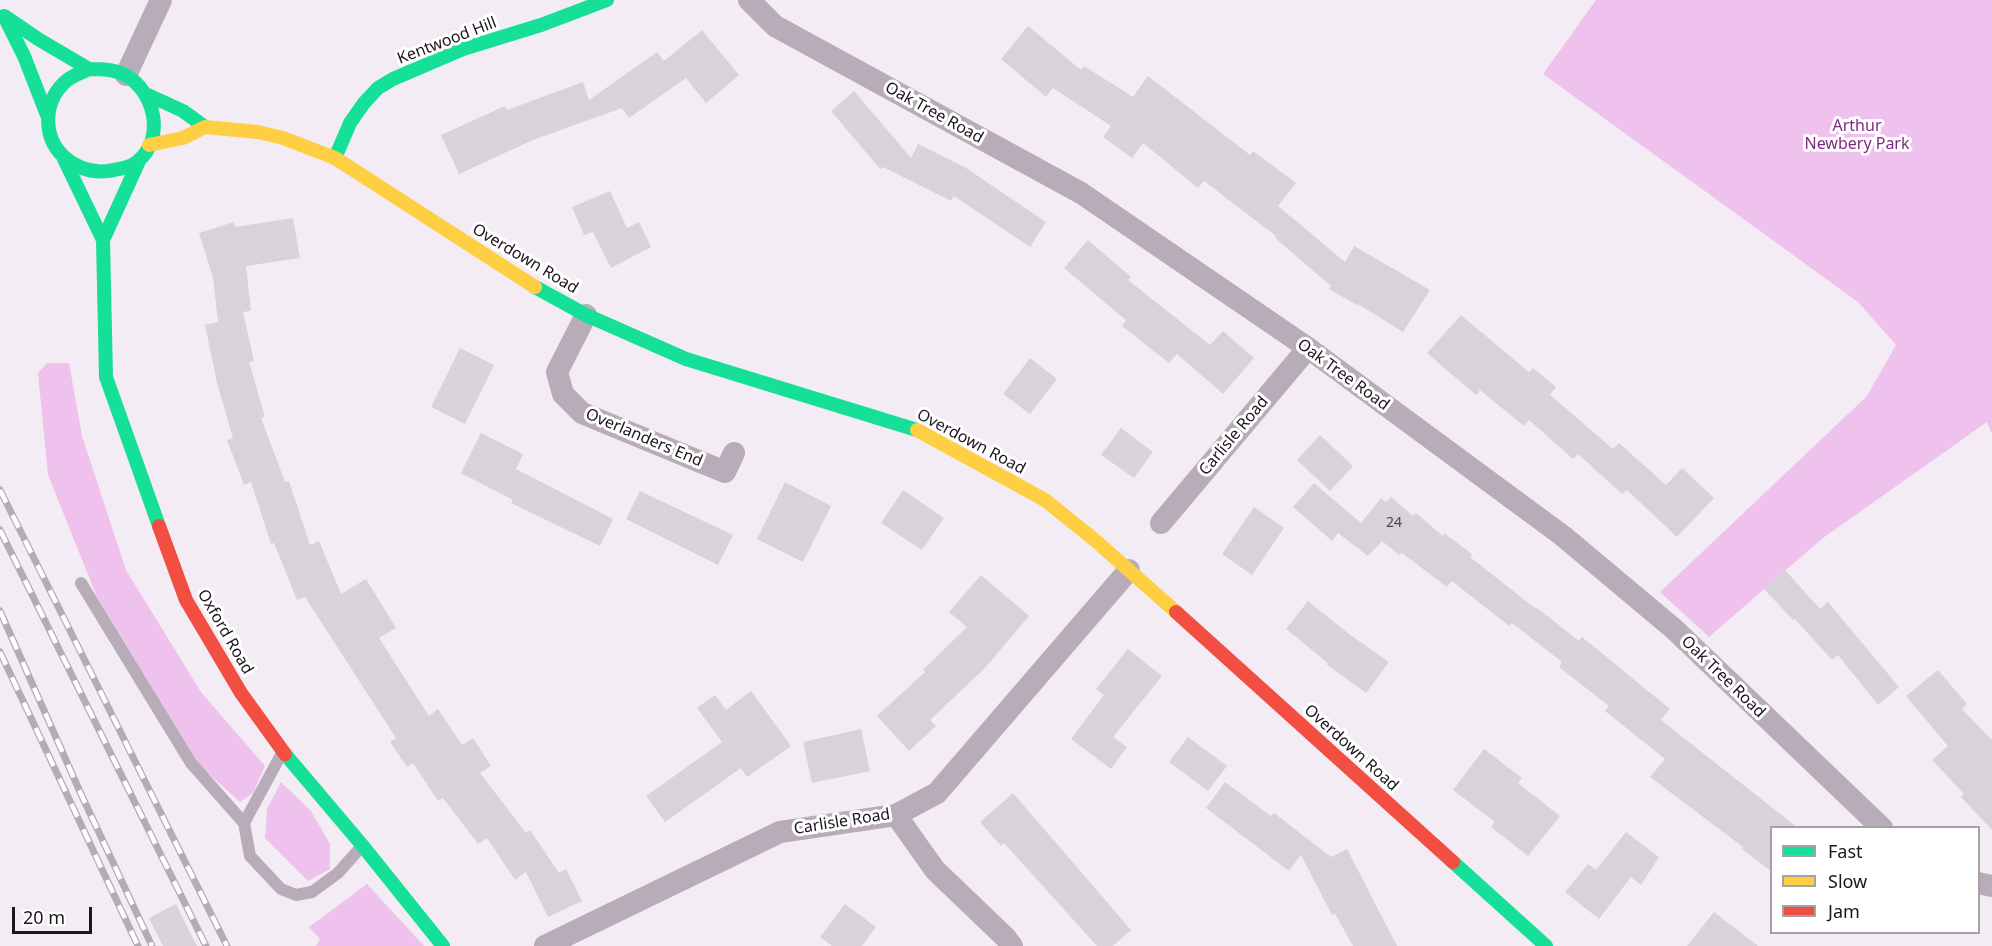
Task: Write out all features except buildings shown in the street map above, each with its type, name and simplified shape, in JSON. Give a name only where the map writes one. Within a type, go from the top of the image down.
[{"type":"street","points":[[126,75],[161,0]]},
{"type":"street","name":"Kentwood Hill","points":[[335,158],[350,123],[364,103],[378,88],[393,79],[463,49],[541,25],[606,0]]},
{"type":"street","name":"Oak Tree Road","points":[[748,0],[775,26],[1081,193],[1308,348],[1563,536],[1674,629],[1880,826]]},
{"type":"street","points":[[2,14],[38,39],[89,69]]},
{"type":"street","points":[[2,14],[24,56],[47,115],[51,138],[64,159],[91,172],[116,171],[139,161],[149,145],[154,122],[153,108],[148,95],[139,85],[126,75],[89,69],[77,72],[60,86],[52,95],[47,115]]},
{"type":"street","name":"Overdown Road","points":[[148,95],[183,111],[205,127],[258,132],[307,146],[335,158],[524,281],[586,315],[686,359],[915,429],[1045,500],[1129,570],[1546,946]]},
{"type":"street","name":"Overdown Road","points":[[149,145],[183,138],[205,127]]},
{"type":"street","name":"Oxford Road","points":[[64,159],[103,240],[106,377],[186,600],[241,693],[283,752],[444,946]]},
{"type":"street","name":"Oxford Road","points":[[103,240],[139,161]]},
{"type":"street","name":"Overlanders End","points":[[586,315],[557,372],[563,394],[582,413],[725,472],[734,453]]},
{"type":"street","name":"Carlisle Road","points":[[1161,523],[1308,348]]},
{"type":"street","name":"Carlisle Road","points":[[545,946],[780,832],[896,815],[938,793],[1129,570]]},
{"type":"street","points":[[896,815],[935,870],[1012,946]]},
{"type":"lane","points":[[81,583],[191,763],[244,823],[250,856],[281,889],[296,895],[312,892],[338,873],[362,845]]},
{"type":"lane","points":[[244,823],[283,752]]},
{"type":"green space","name":"Arthur Newbery Park","points":[[1596,0],[1992,0],[1992,434],[1987,422],[1823,538],[1709,637],[1660,592],[1867,396],[1896,345],[1858,302],[1543,74]]},
{"type":"green space","points":[[47,363],[69,363],[82,436],[126,570],[201,692],[265,766],[253,793],[240,802],[200,766],[97,597],[48,475],[38,373]]},
{"type":"green space","points":[[281,782],[311,811],[330,844],[330,869],[308,881],[265,838],[267,809]]},
{"type":"green space","points":[[367,884],[424,946],[316,946],[320,939],[309,927]]},
{"type":"railway","points":[[0,490],[227,946]]},
{"type":"railway","points":[[0,530],[206,946]]},
{"type":"railway","points":[[0,611],[81,794],[152,946]]},
{"type":"railway","points":[[0,652],[138,946]]},
{"type":"traffic: fast","points":[[335,158],[350,123],[364,103],[378,88],[393,79],[463,49],[541,25],[607,0]]},
{"type":"traffic: fast","points":[[4,16],[24,56],[47,115]]},
{"type":"traffic: fast","points":[[6,17],[89,69]]},
{"type":"traffic: fast","points":[[89,69],[112,70],[125,75],[135,82],[149,103],[153,115],[152,140],[147,151],[138,161],[124,168],[108,171],[84,169],[63,156],[52,139],[48,119],[53,99],[67,80],[89,69]]},
{"type":"traffic: fast","points":[[148,95],[183,111],[205,127]]},
{"type":"traffic: fast","points":[[64,159],[103,240],[106,377],[159,526]]},
{"type":"traffic: fast","points":[[103,240],[139,161]]},
{"type":"traffic: fast","points":[[535,287],[586,315],[686,359],[917,430]]},
{"type":"traffic: fast","points":[[285,754],[443,946]]},
{"type":"traffic: fast","points":[[1453,862],[1546,946]]},
{"type":"traffic: slow","points":[[149,145],[183,138],[205,127],[258,132],[283,138],[335,158],[535,287]]},
{"type":"traffic: slow","points":[[917,430],[1045,500],[1096,541],[1176,612]]},
{"type":"traffic: jam","points":[[159,526],[186,600],[241,693],[285,754]]},
{"type":"traffic: jam","points":[[1176,612],[1453,862]]}]
